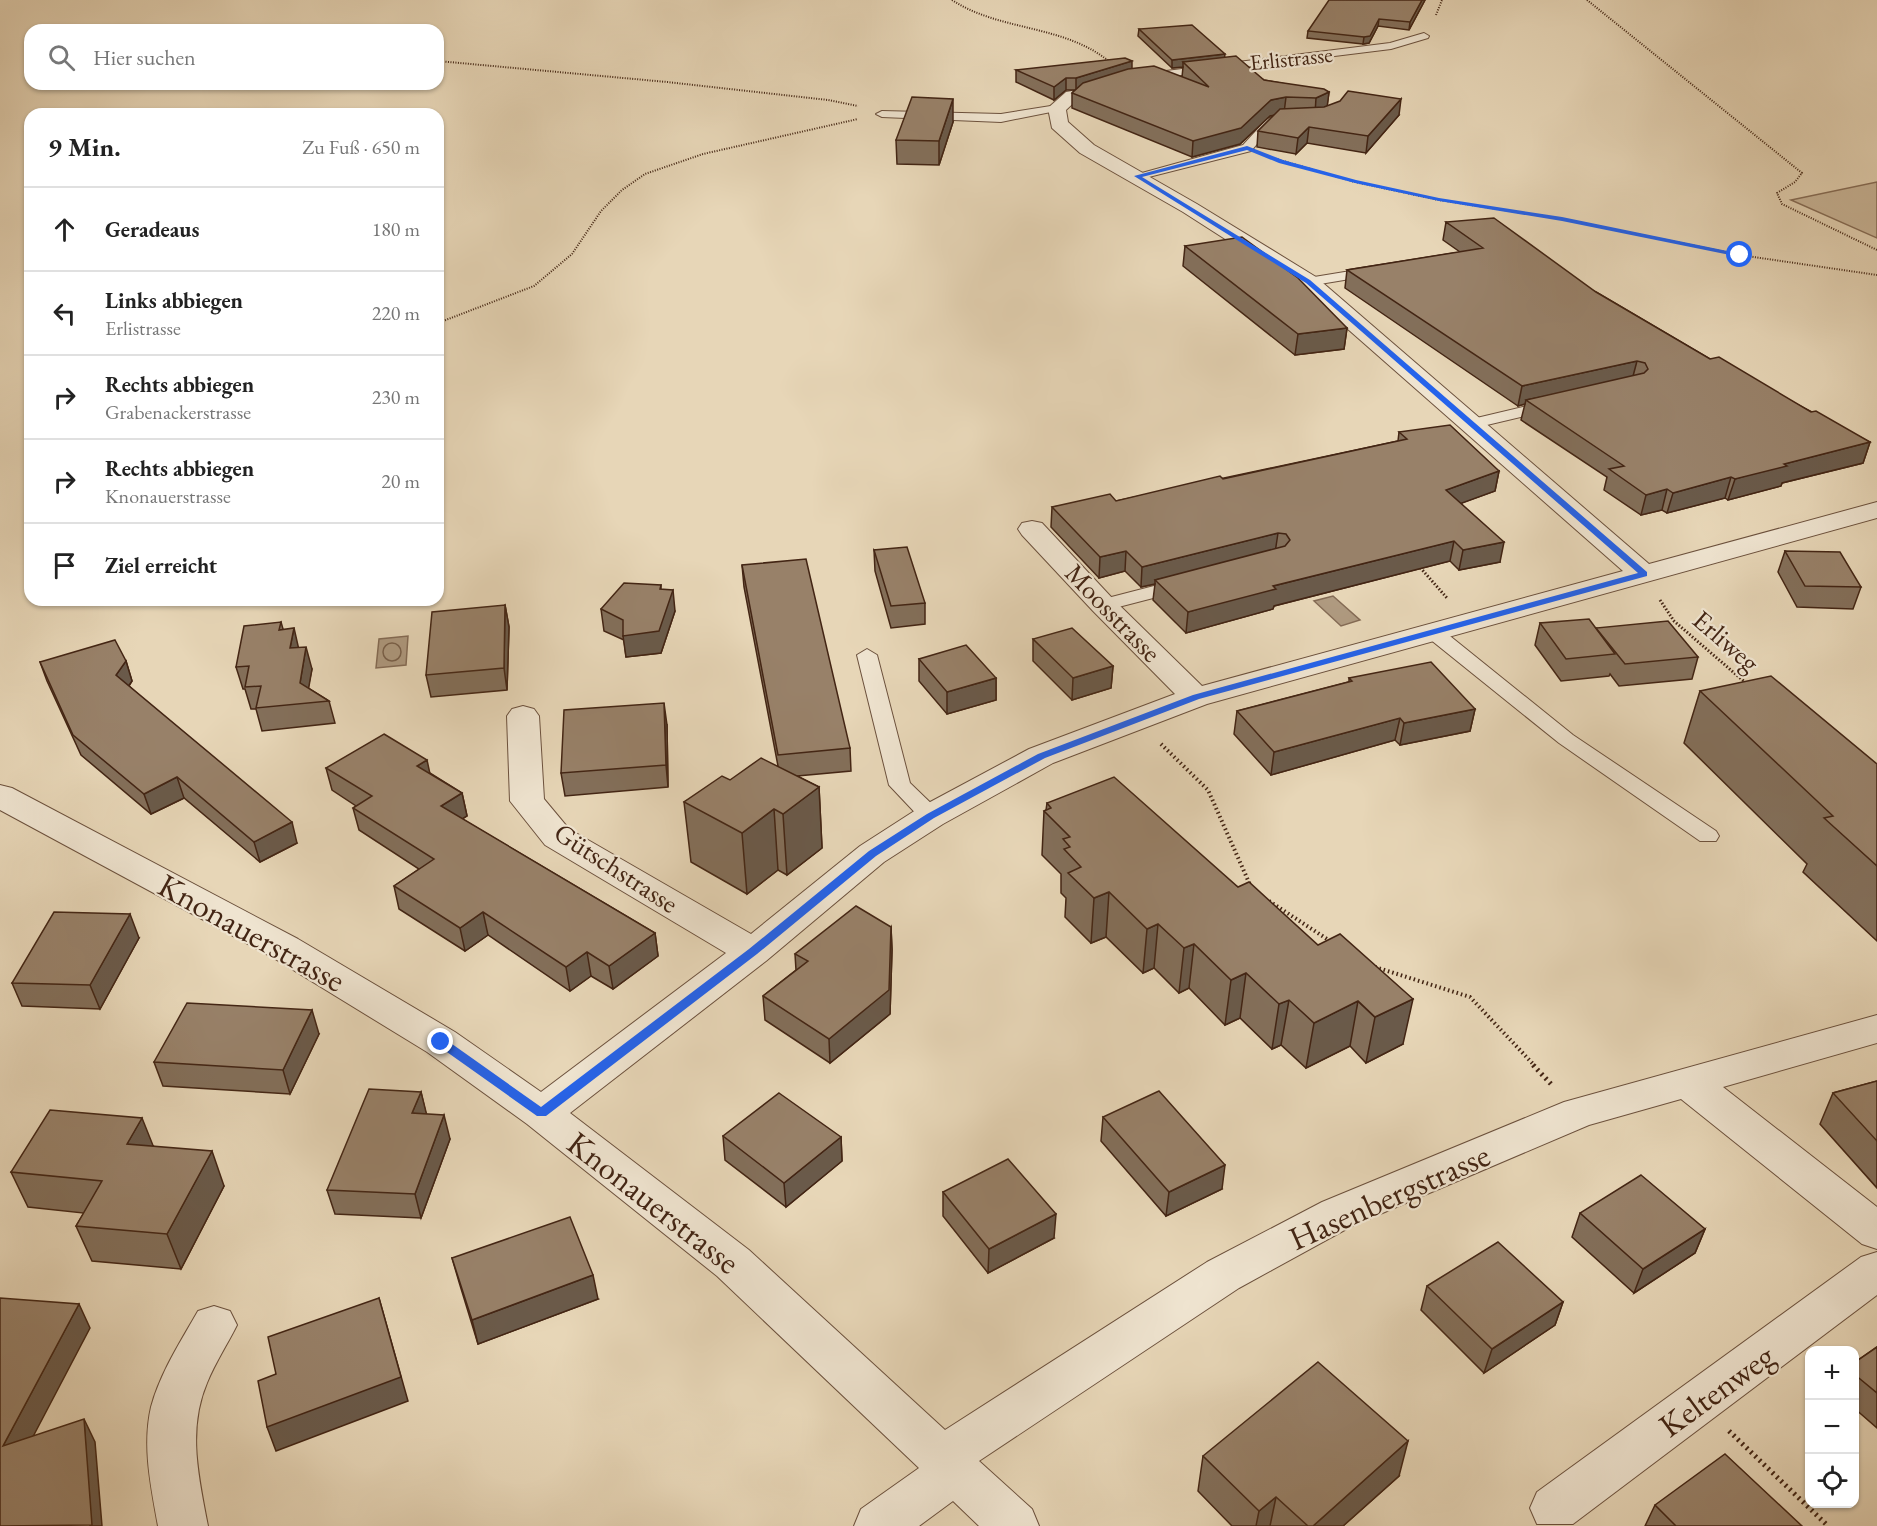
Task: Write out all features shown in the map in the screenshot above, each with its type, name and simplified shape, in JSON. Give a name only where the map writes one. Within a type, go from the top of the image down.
[{"type":"street","points":[[1071,98],[1059,124],[1087,149],[1137,176],[1308,282],[1644,574]]},
{"type":"street","points":[[541,1113],[753,952],[872,854],[931,816],[1041,756],[1135,718],[1196,697],[1877,510]]},
{"type":"street","name":"Moosstrasse","points":[[1032,529],[1103,605],[1196,697]]},
{"type":"street","name":"Gütschstrasse","points":[[523,716],[527,801],[557,837],[753,952]]},
{"type":"street","name":"Knonauerstrasse","points":[[0,796],[285,948],[441,1042],[541,1113],[733,1263],[1014,1526]]},
{"type":"street","name":"Hasenbergstrasse","points":[[879,1526],[950,1464],[1222,1275],[1337,1214],[1578,1113],[1877,1029]]},
{"type":"street","points":[[1689,1083],[1877,1231]]},
{"type":"street","name":"Keltenweg","points":[[1555,1508],[1877,1270]]},
{"type":"street","points":[[183,1526],[172,1461],[173,1419],[185,1379],[214,1325]]},
{"type":"lane","name":"Erlistrasse","points":[[1126,79],[1391,46],[1424,36]]},
{"type":"lane","points":[[882,114],[1001,118],[1071,98]]},
{"type":"lane","points":[[1137,176],[1247,148],[1271,121],[1288,118]]},
{"type":"lane","points":[[1308,282],[1389,269]]},
{"type":"lane","points":[[1470,424],[1563,403]]},
{"type":"lane","points":[[1103,605],[1196,581]]},
{"type":"lane","points":[[1433,632],[1566,739],[1707,836]]},
{"type":"lane","points":[[867,655],[900,785],[931,816]]},
{"type":"path","points":[[952,0],[975,14],[1042,31],[1100,51],[1126,79]]},
{"type":"path","points":[[1587,0],[1802,173],[1795,182],[1777,193],[1782,204],[1877,250]]},
{"type":"path","points":[[444,62],[828,100],[875,110],[882,114]]},
{"type":"path","points":[[444,321],[534,286],[572,254],[601,211],[622,190],[645,174],[703,154],[882,114]]},
{"type":"path","points":[[1247,148],[1281,162],[1355,182],[1439,200],[1562,219],[1740,255],[1877,275]]},
{"type":"path","points":[[1413,555],[1466,622]]},
{"type":"path","name":"Erliweg","points":[[1644,574],[1674,621],[1753,690]]},
{"type":"path","points":[[1135,718],[1208,790],[1253,891]]},
{"type":"path","points":[[1263,897],[1338,946]]},
{"type":"path","points":[[1367,965],[1470,997],[1578,1113]]},
{"type":"path","points":[[1700,1403],[1828,1526]]},
{"type":"shaded area","points":[[1877,182],[1877,238],[1791,200]]},
{"type":"water","points":[[1333,596],[1360,620],[1341,626],[1314,601]]},
{"type":"water","points":[[408,636],[406,665],[376,668],[379,639]]},
{"type":"building","points":[[1329,0],[1422,0],[1410,22],[1379,19],[1370,36],[1308,31]]},
{"type":"building","points":[[1192,25],[1225,54],[1172,60],[1139,29]]},
{"type":"building","points":[[1236,56],[1264,80],[1324,89],[1329,92],[1316,98],[1286,97],[1271,100],[1241,128],[1193,141],[1072,93],[1083,83],[1128,69],[1154,66],[1209,87],[1183,62]]},
{"type":"building","points":[[1125,58],[1132,61],[1076,78],[1066,78],[1054,87],[1016,70]]},
{"type":"building","points":[[1348,91],[1401,99],[1368,136],[1309,127],[1298,138],[1258,131],[1280,109],[1324,107],[1340,101]]},
{"type":"building","points":[[912,97],[953,99],[939,141],[896,140]]},
{"type":"building","points":[[1494,218],[1596,292],[1710,359],[1719,357],[1811,412],[1816,411],[1870,442],[1735,479],[1731,477],[1673,493],[1667,489],[1646,495],[1609,469],[1624,466],[1526,400],[1644,373],[1648,369],[1645,363],[1637,361],[1522,386],[1347,270],[1483,248],[1446,222]]},
{"type":"building","points":[[1242,237],[1298,278],[1347,328],[1298,334],[1185,246]]},
{"type":"building","points":[[1450,425],[1499,471],[1446,490],[1504,542],[1463,550],[1454,541],[1273,586],[1276,589],[1188,612],[1155,580],[1285,546],[1290,540],[1286,534],[1278,533],[1142,567],[1126,551],[1100,557],[1052,507],[1110,494],[1116,501],[1220,476],[1223,479],[1407,439],[1399,432]]},
{"type":"building","points":[[907,547],[925,603],[891,606],[874,550]]},
{"type":"building","points":[[1785,551],[1840,552],[1861,587],[1805,586]]},
{"type":"building","points":[[806,559],[850,748],[778,755],[742,565]]},
{"type":"building","points":[[624,583],[661,585],[660,589],[673,590],[659,631],[623,636],[623,620],[601,609]]},
{"type":"building","points":[[505,605],[504,668],[426,675],[432,612]]},
{"type":"building","points":[[1589,619],[1615,654],[1566,659],[1540,623]]},
{"type":"building","points":[[1668,621],[1698,657],[1625,664],[1596,628]]},
{"type":"building","points":[[281,622],[279,630],[294,628],[290,648],[306,647],[300,683],[329,701],[256,708],[261,686],[245,687],[249,666],[236,667],[244,626]]},
{"type":"building","points":[[1072,628],[1113,666],[1073,678],[1033,639]]},
{"type":"building","points":[[115,640],[126,661],[116,675],[292,822],[254,842],[177,777],[144,794],[73,735],[40,662]]},
{"type":"building","points":[[966,645],[996,678],[947,692],[919,659]]},
{"type":"building","points":[[1431,662],[1475,709],[1404,723],[1400,718],[1274,752],[1237,711],[1352,681],[1349,678]]},
{"type":"building","points":[[1771,676],[1877,764],[1877,866],[1824,818],[1833,816],[1700,691]]},
{"type":"building","points":[[664,703],[666,765],[561,773],[564,710]]},
{"type":"building","points":[[384,734],[427,760],[417,766],[462,793],[441,806],[655,933],[609,966],[587,952],[566,967],[483,912],[460,928],[394,886],[434,859],[353,808],[372,796],[326,768]]},
{"type":"building","points":[[761,758],[819,787],[783,814],[774,809],[742,833],[684,802],[722,776],[730,780]]},
{"type":"building","points":[[1114,777],[1238,887],[1249,882],[1318,945],[1340,934],[1413,999],[1375,1017],[1358,1001],[1314,1023],[1289,1000],[1279,1004],[1246,973],[1231,980],[1194,944],[1184,948],[1158,924],[1147,929],[1109,892],[1094,898],[1068,873],[1081,867],[1064,849],[1070,847],[1063,839],[1070,837],[1044,811],[1051,808],[1047,803]]},
{"type":"building","points":[[856,906],[891,927],[889,990],[829,1039],[763,996],[808,961],[795,954]]},
{"type":"building","points":[[54,912],[130,914],[90,985],[12,983]]},
{"type":"building","points":[[187,1003],[312,1010],[283,1070],[154,1062]]},
{"type":"building","points":[[1877,1081],[1877,1141],[1833,1093]]},
{"type":"building","points":[[369,1089],[421,1092],[412,1113],[444,1115],[415,1194],[327,1190]]},
{"type":"building","points":[[1159,1091],[1225,1165],[1169,1192],[1103,1117]]},
{"type":"building","points":[[779,1093],[841,1137],[784,1183],[723,1136]]},
{"type":"building","points":[[50,1110],[142,1118],[127,1144],[212,1151],[167,1234],[76,1226],[102,1181],[11,1172]]},
{"type":"building","points":[[1008,1159],[1056,1214],[989,1249],[943,1192]]},
{"type":"building","points":[[1641,1175],[1705,1229],[1643,1269],[1580,1213]]},
{"type":"building","points":[[570,1217],[593,1275],[472,1320],[452,1258]]},
{"type":"building","points":[[1498,1242],[1563,1302],[1492,1349],[1427,1286]]},
{"type":"building","points":[[0,1298],[79,1304],[3,1446],[84,1419],[92,1525],[0,1526]]},
{"type":"building","points":[[379,1298],[401,1377],[267,1427],[258,1381],[276,1374],[268,1337]]},
{"type":"building","points":[[1877,1347],[1877,1393],[1859,1378],[1859,1360]]},
{"type":"building","points":[[1318,1362],[1408,1441],[1313,1526],[1308,1526],[1276,1497],[1259,1511],[1203,1456]]},
{"type":"building","points":[[1725,1454],[1802,1526],[1676,1526],[1655,1505]]},
{"type":"route","points":[[441,1042],[541,1113],[753,952],[872,854],[931,816],[1041,756],[1135,718],[1196,697],[1644,574],[1308,282],[1137,176],[1247,148],[1281,162],[1355,182],[1439,200],[1562,219],[1740,255]]}]
